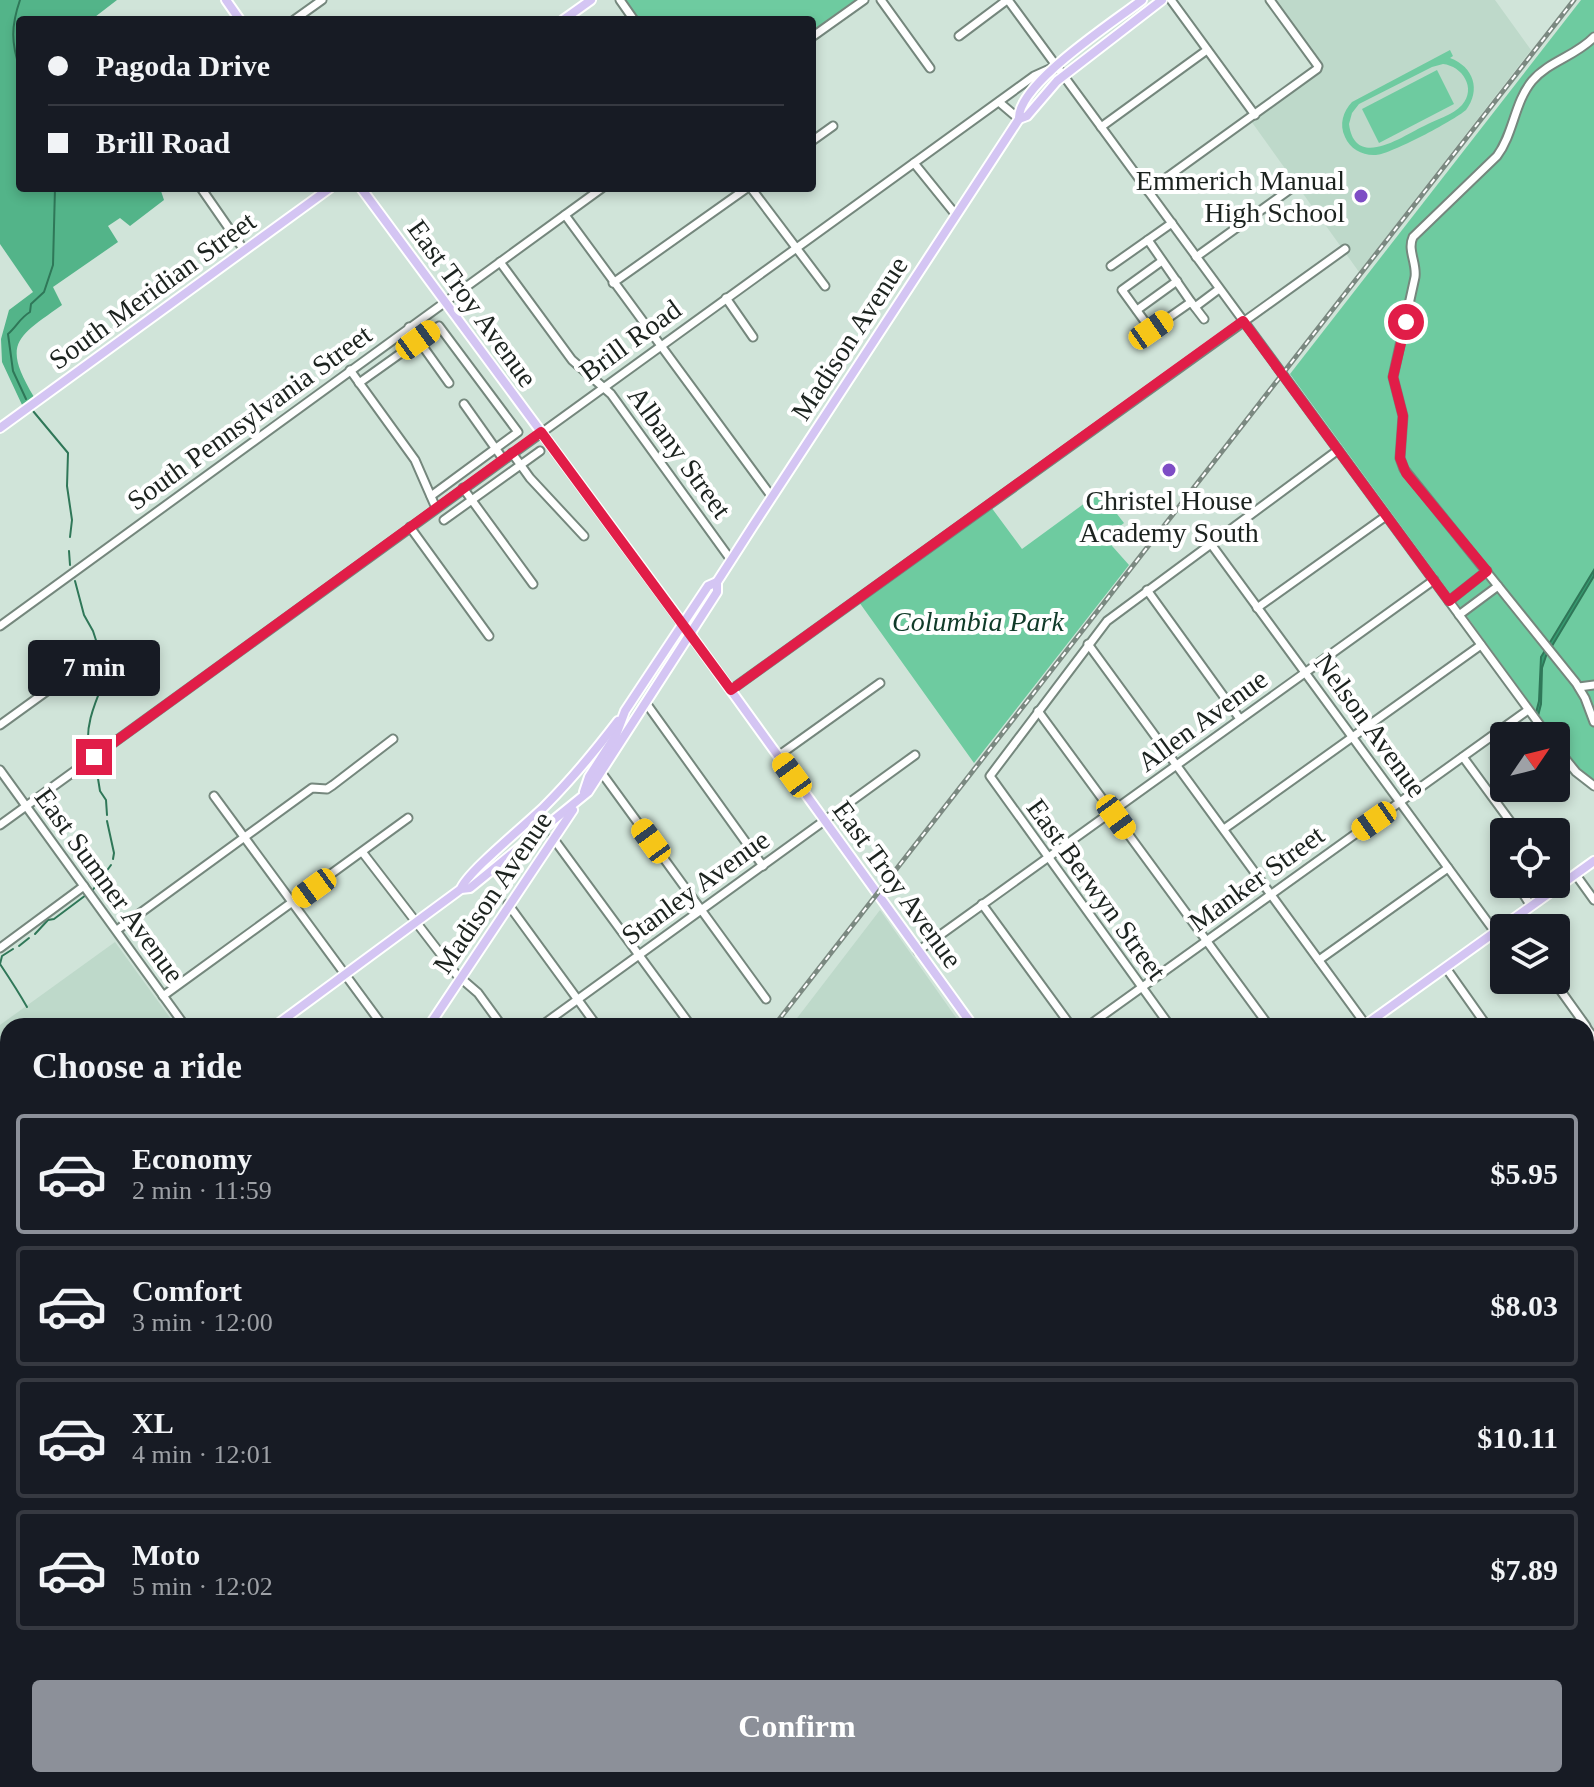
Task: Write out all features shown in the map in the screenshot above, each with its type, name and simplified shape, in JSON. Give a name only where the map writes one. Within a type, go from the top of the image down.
[{"type":"main road","points":[[569,16],[591,0]]},
{"type":"main road","name":"Madison Avenue","points":[[1019,119],[1018,110],[1027,96],[1056,66],[1142,0]]},
{"type":"main road","name":"Madison Avenue","points":[[434,1018],[508,904],[593,785],[717,592],[717,582],[731,560],[1019,119],[1027,116],[1048,89],[1162,0]]},
{"type":"main road","name":"South Meridian Street","points":[[2,424],[324,192]]},
{"type":"main road","name":"East Troy Avenue","points":[[364,192],[683,624],[967,1018]]},
{"type":"main road","name":"Madison Avenue","points":[[581,798],[589,777],[616,735],[625,711],[708,586],[717,582]]},
{"type":"main road","points":[[461,889],[464,879],[504,846],[557,793],[625,711]]},
{"type":"main road","points":[[286,1018],[461,889],[470,888],[581,798]]},
{"type":"main road","points":[[1524,914],[1594,861]]},
{"type":"main road","points":[[1375,1018],[1490,936]]},
{"type":"street","points":[[300,16],[322,0]]},
{"type":"street","points":[[816,34],[864,0]]},
{"type":"street","points":[[881,0],[930,68]]},
{"type":"street","points":[[959,36],[1007,0],[1537,722]]},
{"type":"street","points":[[1171,0],[1255,115]]},
{"type":"street","points":[[1148,191],[1318,68],[1270,0]]},
{"type":"street","points":[[1593,39],[1535,78],[1520,101],[1506,141],[1497,156],[1415,234],[1411,242],[1416,264],[1415,278],[1393,377],[1404,423],[1401,463],[1406,473],[1579,687],[1594,722]]},
{"type":"street","points":[[1101,127],[1207,50]]},
{"type":"street","name":"Brill Road","points":[[0,825],[1034,76],[1056,66]]},
{"type":"street","points":[[999,102],[1019,119]]},
{"type":"street","points":[[816,138],[833,126]]},
{"type":"street","points":[[914,163],[956,215]]},
{"type":"street","points":[[1196,257],[1296,185]]},
{"type":"street","points":[[204,192],[244,250]]},
{"type":"street","name":"South Pennsylvania Street","points":[[0,626],[597,192]]},
{"type":"street","points":[[613,283],[743,192]]},
{"type":"street","points":[[752,192],[825,286]]},
{"type":"street","points":[[565,215],[772,497]]},
{"type":"street","points":[[1111,266],[1172,223]]},
{"type":"street","points":[[1148,240],[1204,319]]},
{"type":"street","points":[[731,690],[1345,249]]},
{"type":"street","points":[[1162,261],[1122,290],[1151,330],[1219,289]]},
{"type":"street","name":"Albany Street","points":[[500,262],[572,360],[611,394],[731,560]]},
{"type":"street","points":[[1137,310],[1177,281]]},
{"type":"street","points":[[726,298],[753,337]]},
{"type":"street","points":[[359,383],[439,326],[518,432],[431,496]]},
{"type":"street","points":[[409,327],[449,383]]},
{"type":"street","points":[[350,370],[415,460],[436,508]]},
{"type":"street","points":[[464,404],[503,459]]},
{"type":"street","points":[[1263,1018],[1038,711],[1107,621],[1338,450]]},
{"type":"street","points":[[444,520],[540,451]]},
{"type":"street","points":[[512,453],[584,536]]},
{"type":"street","points":[[463,488],[533,584]]},
{"type":"street","points":[[1257,608],[1386,516]]},
{"type":"street","points":[[410,527],[489,636]]},
{"type":"street","name":"Nelson Avenue","points":[[1211,544],[1490,925]]},
{"type":"street","points":[[1449,601],[1487,571]]},
{"type":"street","name":"Allen Avenue","points":[[918,951],[1434,580]]},
{"type":"street","points":[[1459,615],[1498,586]]},
{"type":"street","points":[[1147,590],[1240,719]]},
{"type":"street","points":[[1088,644],[1360,1018]]},
{"type":"street","points":[[1224,829],[1481,645]]},
{"type":"street","points":[[0,725],[65,678]]},
{"type":"street","points":[[778,756],[880,683]]},
{"type":"street","points":[[1579,687],[1594,685]]},
{"type":"street","points":[[646,703],[763,866]]},
{"type":"street","name":"East Berwyn Street","points":[[1038,711],[990,776],[1164,1018]]},
{"type":"street","name":"Manker Street","points":[[1099,1018],[1530,712]]},
{"type":"street","points":[[117,930],[312,788],[327,789],[393,739]]},
{"type":"street","name":"Stanley Avenue","points":[[552,1018],[915,755]]},
{"type":"street","points":[[1463,757],[1508,818]]},
{"type":"street","points":[[1570,764],[1594,786]]},
{"type":"street","name":"East Sumner Avenue","points":[[0,770],[179,1018]]},
{"type":"street","points":[[601,772],[766,999]]},
{"type":"street","points":[[214,796],[377,1018]]},
{"type":"street","points":[[163,996],[408,818]]},
{"type":"street","points":[[553,838],[685,1018]]},
{"type":"street","points":[[363,853],[416,924],[496,1018]]},
{"type":"street","points":[[1319,960],[1448,868]]},
{"type":"street","points":[[1576,875],[1594,900]]},
{"type":"street","points":[[0,948],[84,886]]},
{"type":"street","points":[[1527,898],[1533,905]]},
{"type":"street","points":[[508,904],[591,1018]]},
{"type":"street","points":[[982,904],[1065,1018]]},
{"type":"street","points":[[1446,968],[1481,1018]]},
{"type":"street","points":[[1563,994],[1580,1018]]},
{"type":"shaded area","points":[[0,0],[117,0],[96,16],[16,16],[16,192],[161,192],[164,200],[130,226],[120,218],[108,226],[118,242],[53,287],[62,305],[24,334],[19,343],[18,364],[34,397],[23,407],[2,362],[1,339],[9,310],[33,292],[0,244]]},
{"type":"shaded area","name":"Emmerich Manual High School","points":[[1272,0],[1495,0],[1531,50],[1359,272],[1251,121],[1322,70]]},
{"type":"shaded area","points":[[1594,570],[1594,576],[1546,656],[1542,668],[1541,704],[1536,722],[1534,722],[1539,701],[1541,657]]},
{"type":"shaded area","points":[[880,910],[956,1018],[797,1018]]},
{"type":"shaded area","points":[[115,942],[170,1018],[10,1018]]},
{"type":"green space","points":[[624,0],[860,0],[816,31],[816,16],[636,16]]},
{"type":"green space","points":[[1581,0],[1594,0],[1594,783],[1570,758],[1570,722],[1544,722],[1290,374]]},
{"type":"green space","points":[[1450,50],[1453,56],[1450,58],[1465,67],[1473,80],[1473,95],[1466,110],[1408,143],[1376,155],[1358,151],[1345,137],[1343,118],[1352,102]],"holes":[[[1450,66],[1461,73],[1468,85],[1466,98],[1458,109],[1380,146],[1369,148],[1353,138],[1349,124],[1359,104],[1432,67]]]},
{"type":"green space","points":[[1437,70],[1454,104],[1379,143],[1362,109]]},
{"type":"green space","name":"Columbia Park","points":[[1100,492],[1124,523],[1105,538],[1129,565],[974,763],[859,602],[991,507],[1022,549]]},
{"type":"waterway","points":[[16,55],[13,34],[20,0]]},
{"type":"waterway","points":[[26,399],[13,371],[8,334],[44,292],[53,265],[55,192]]},
{"type":"waterway","points":[[33,411],[68,453],[67,486],[72,520],[70,537]]},
{"type":"waterway","points":[[69,551],[70,565]]},
{"type":"waterway","points":[[75,581],[84,615],[93,631],[107,674],[89,724],[91,754]]},
{"type":"waterway","points":[[95,760],[107,815]]},
{"type":"waterway","points":[[107,821],[113,859]]},
{"type":"waterway","points":[[92,891],[111,865]]},
{"type":"waterway","points":[[35,934],[48,920],[54,919],[86,895]]},
{"type":"waterway","points":[[19,946],[29,938]]},
{"type":"waterway","points":[[13,949],[2,956],[0,964],[27,1007]]},
{"type":"railway","points":[[780,1018],[1574,0]]},
{"type":"place","name":"Emmerich Manual High School","points":[[1361,196]]},
{"type":"place","name":"Christel House Academy South","points":[[1169,470]]},
{"type":"route","points":[[94,757],[541,432],[731,690],[1243,321],[1449,601],[1487,571],[1401,463],[1404,423],[1393,377],[1406,322]]}]
